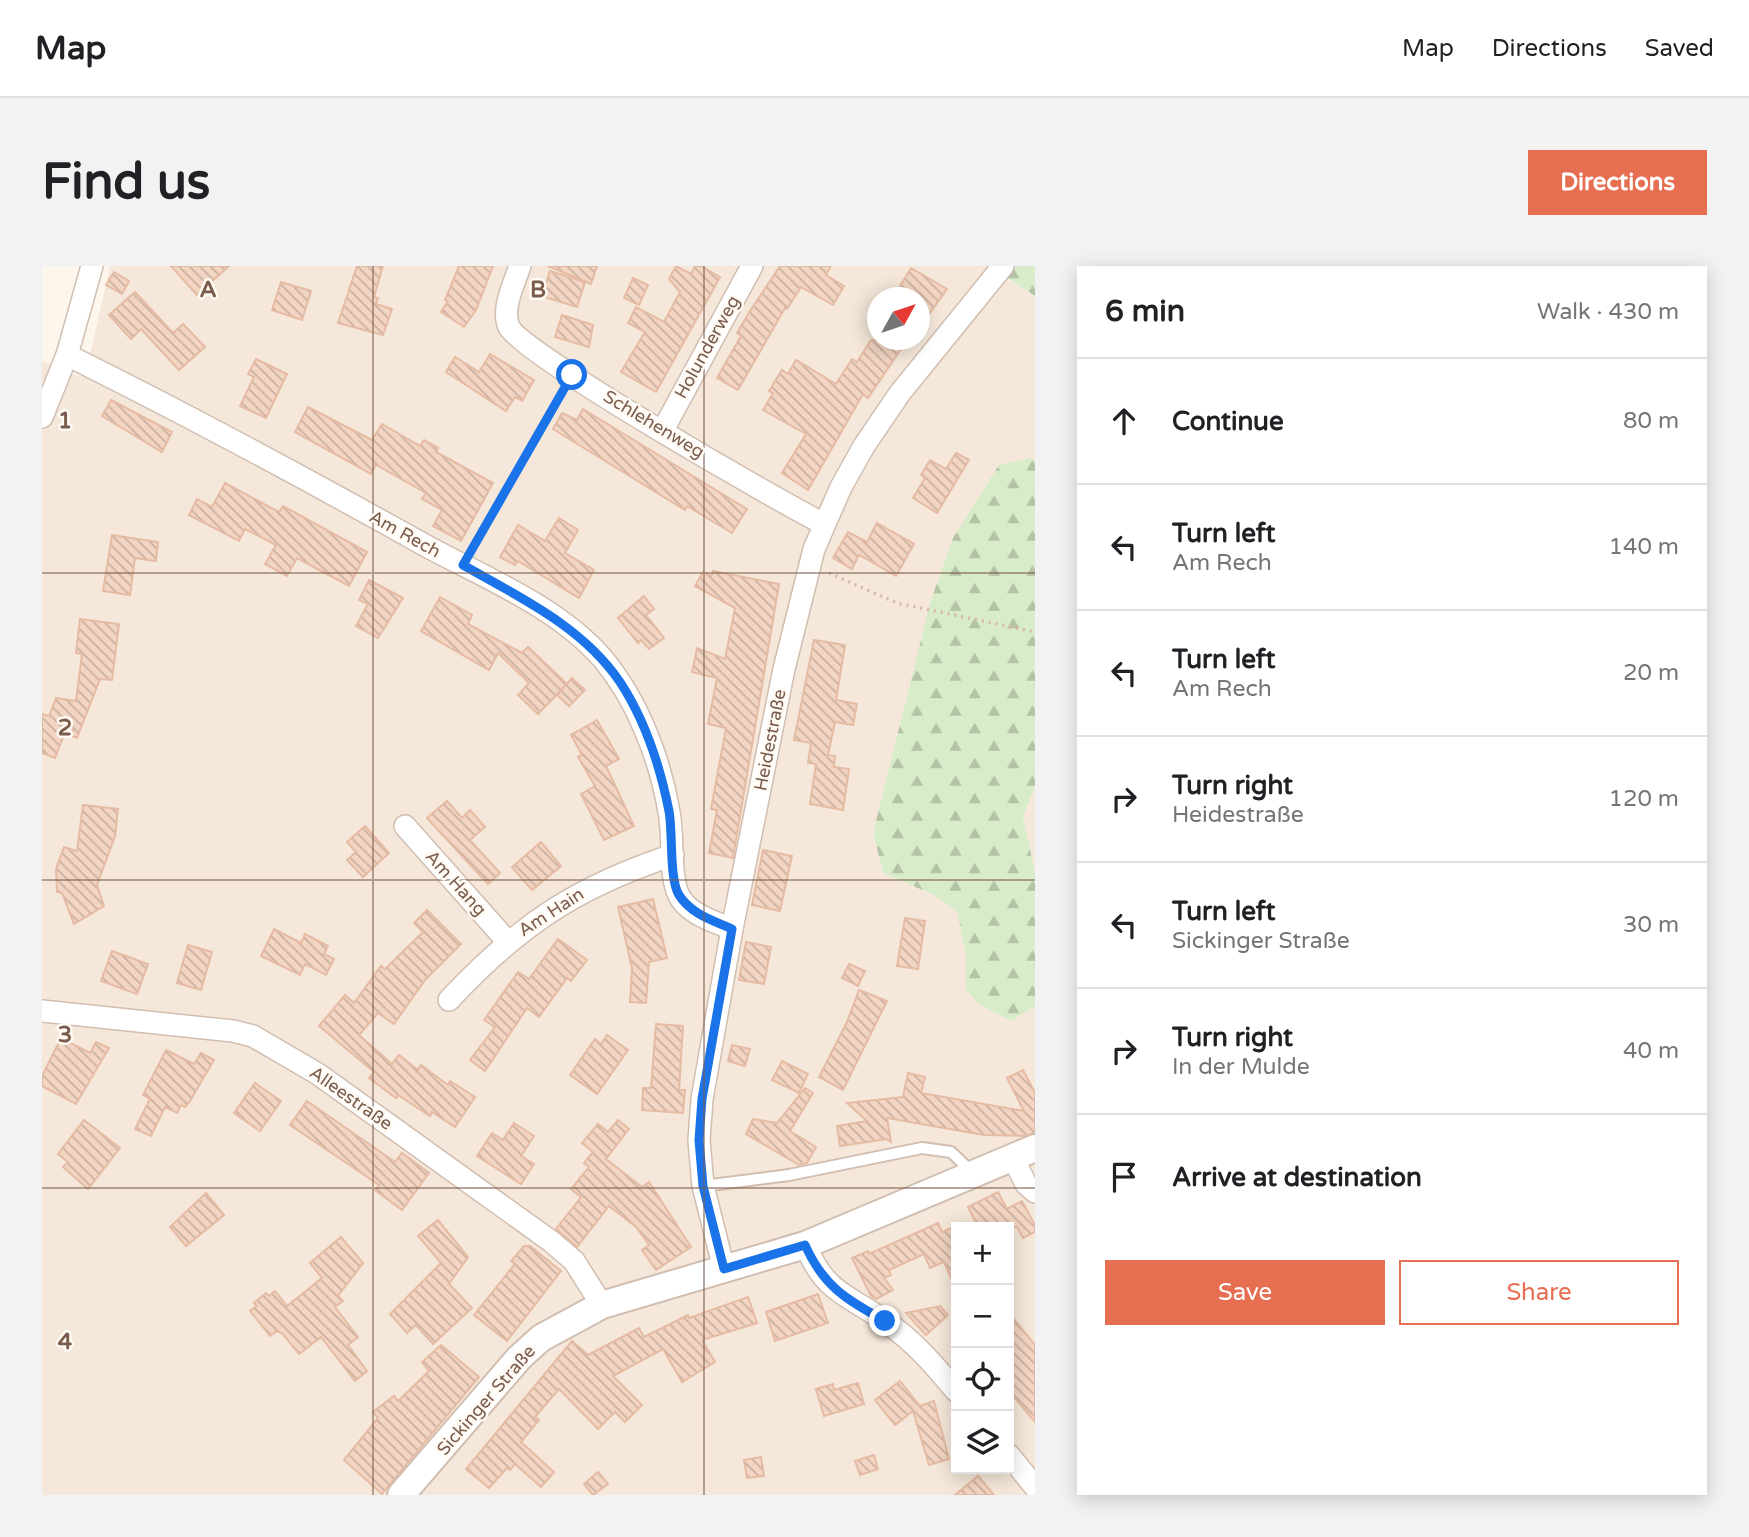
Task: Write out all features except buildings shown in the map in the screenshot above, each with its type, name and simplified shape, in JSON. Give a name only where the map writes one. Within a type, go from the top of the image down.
[{"type":"street","points":[[42,417],[67,355],[92,266]]},
{"type":"street","name":"Schlehenweg","points":[[520,266],[505,318],[511,331],[572,375],[824,524]]},
{"type":"street","name":"Holunderweg","points":[[663,430],[752,266]]},
{"type":"street","name":"Heidestraße","points":[[724,1269],[703,1186],[699,1140],[702,1099],[732,929],[784,669],[810,564],[824,524],[864,446],[900,393],[1003,266]]},
{"type":"street","name":"Am Rech","points":[[67,355],[230,438],[463,565],[537,607],[573,632],[601,658],[620,682],[636,710],[655,758],[669,812],[677,892],[699,915],[732,929]]},
{"type":"street","name":"Am Hang","points":[[405,826],[507,941]]},
{"type":"street","name":"Am Hain","points":[[449,1000],[507,941],[587,889],[621,872],[673,855]]},
{"type":"street","name":"Alleestraße","points":[[42,1011],[233,1031],[270,1044],[402,1133],[552,1242],[574,1261],[602,1305]]},
{"type":"street","points":[[1024,1153],[1026,1184],[1035,1192]]},
{"type":"street","name":"Sickinger Straße","points":[[401,1495],[519,1358],[541,1338],[602,1305],[805,1245],[1024,1153]]},
{"type":"street","points":[[805,1245],[821,1277],[844,1297],[885,1321],[908,1339],[951,1386]]},
{"type":"street","points":[[1014,1461],[1035,1488]]},
{"type":"lane","points":[[703,1186],[789,1175],[922,1148],[951,1152],[974,1174]]},
{"type":"path","points":[[463,565],[572,375]]},
{"type":"path","points":[[810,564],[897,603],[1035,632]]},
{"type":"shaded area","points":[[110,266],[988,266],[1035,296],[1035,460],[1031,458],[953,538],[930,603],[873,833],[883,873],[932,894],[957,911],[966,954],[966,990],[980,1004],[1011,1021],[1035,1006],[1035,1495],[42,1495],[42,361],[80,377],[91,351]]},
{"type":"shaded area","points":[[1035,786],[1035,872],[1023,817]]},
{"type":"green space","points":[[1016,266],[1035,266],[1035,296],[1006,277]]},
{"type":"green space","points":[[1031,458],[1035,460],[1035,786],[1023,817],[1035,872],[1035,1006],[1011,1021],[980,1005],[966,990],[966,954],[957,911],[932,894],[883,873],[873,833],[930,603],[953,538],[999,465]]},
{"type":"route","points":[[572,375],[463,565],[537,607],[573,632],[601,658],[620,682],[636,710],[655,758],[669,812],[677,892],[699,915],[732,929],[702,1099],[699,1140],[703,1186],[724,1269],[805,1245],[821,1277],[844,1297],[885,1321]]}]
